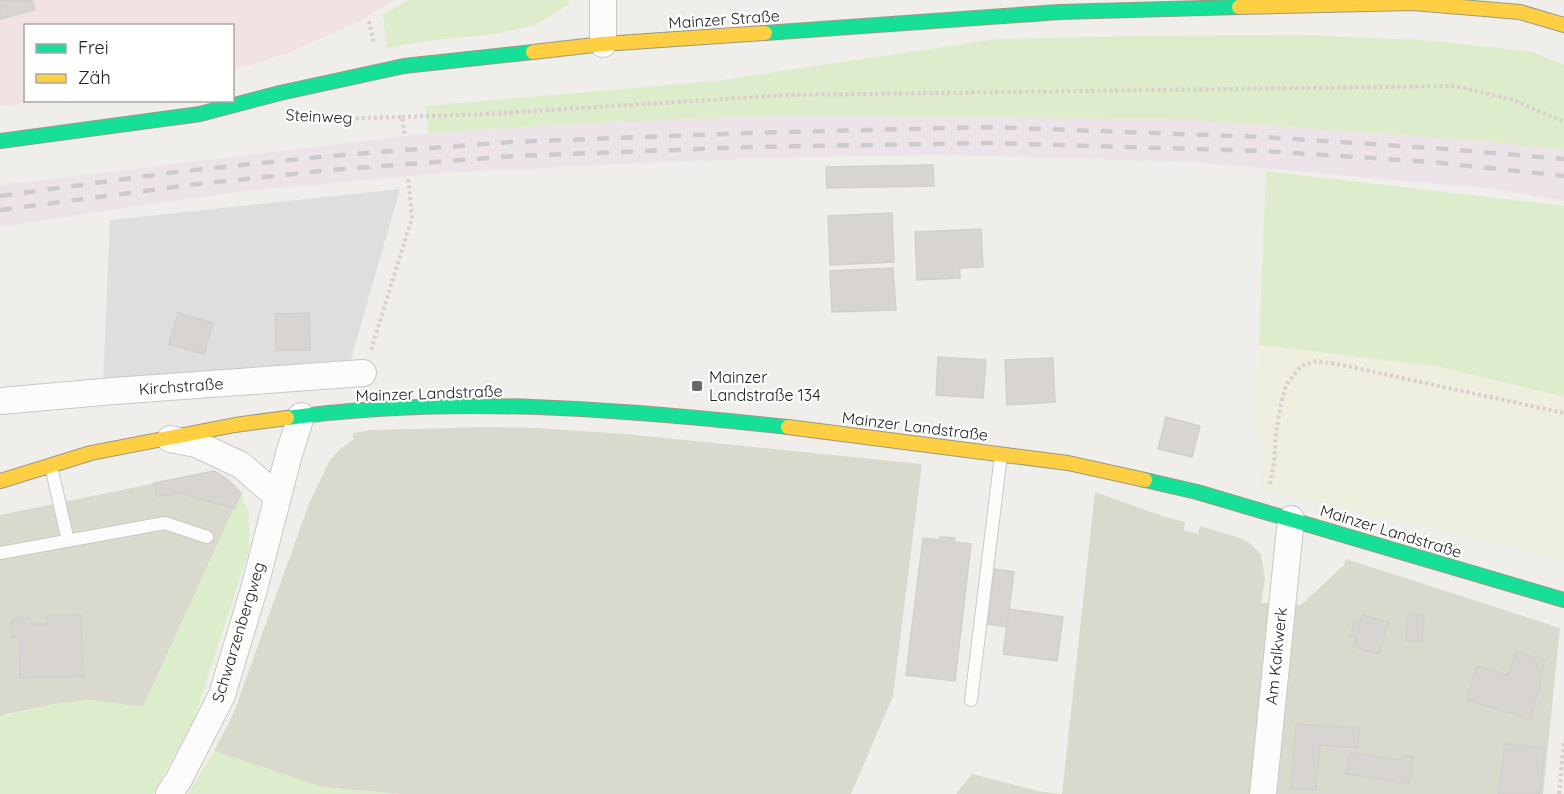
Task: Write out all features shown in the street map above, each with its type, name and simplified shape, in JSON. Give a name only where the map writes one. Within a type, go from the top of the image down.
[{"type":"main road","name":"Mainzer Straße","points":[[0,141],[200,114],[404,66],[603,44],[1060,12],[1413,3],[1520,12],[1564,25]]},
{"type":"main road","name":"Mainzer Landstraße","points":[[0,481],[91,453],[235,425],[301,416],[404,407],[550,407],[695,417],[824,431],[1068,463],[1197,492],[1564,600]]},
{"type":"street","points":[[603,0],[603,44]]},
{"type":"street","name":"Kirchstraße","points":[[0,401],[363,373]]},
{"type":"street","name":"Schwarzenbergweg","points":[[169,794],[222,695],[254,589],[301,416]]},
{"type":"street","points":[[164,438],[196,444],[241,465],[278,497]]},
{"type":"street","name":"Am Kalkwerk","points":[[1263,794],[1291,519]]},
{"type":"lane","points":[[971,700],[1002,453]]},
{"type":"lane","points":[[51,466],[68,541]]},
{"type":"lane","points":[[0,553],[165,523],[207,537]]},
{"type":"path","points":[[369,21],[375,50]]},
{"type":"path","name":"Steinweg","points":[[306,117],[322,119],[486,114],[787,95],[1455,86],[1514,100],[1564,122]]},
{"type":"path","points":[[402,117],[405,136]]},
{"type":"path","points":[[363,373],[412,218],[408,177]]},
{"type":"path","points":[[1263,511],[1274,463],[1276,432],[1286,385],[1301,366],[1316,360],[1564,413]]},
{"type":"path","points":[[1559,794],[1564,740]]},
{"type":"shaded area","points":[[0,0],[395,0],[356,23],[288,53],[234,70],[234,24],[24,24],[24,102],[34,102],[0,106]]},
{"type":"shaded area","points":[[799,115],[1196,120],[1483,141],[1564,150],[1564,201],[1496,189],[1190,162],[947,155],[801,157],[444,173],[246,191],[0,227],[0,185],[428,133],[612,122]]},
{"type":"shaded area","points":[[400,189],[351,359],[336,369],[103,384],[110,220]]},
{"type":"shaded area","points":[[489,427],[625,434],[922,464],[893,696],[851,794],[401,794],[322,787],[214,751],[233,715],[310,501],[330,460],[353,440],[353,433],[372,430]]},
{"type":"shaded area","points":[[214,471],[227,479],[241,493],[143,707],[89,700],[56,704],[0,717],[0,515]]},
{"type":"shaded area","points":[[1095,492],[1185,522],[1184,530],[1198,534],[1200,526],[1237,537],[1251,544],[1261,555],[1265,579],[1261,603],[1301,605],[1344,565],[1346,559],[1560,628],[1543,794],[1062,794]]},
{"type":"shaded area","points":[[972,774],[1038,791],[1061,794],[956,794]]},
{"type":"green space","points":[[408,0],[569,0],[568,5],[535,25],[494,34],[426,41],[387,48],[383,15]]},
{"type":"green space","points":[[1303,35],[1421,40],[1529,51],[1564,65],[1564,150],[1483,141],[1196,120],[799,115],[612,122],[429,133],[425,106],[715,81],[997,39]]},
{"type":"green space","points":[[1266,171],[1564,206],[1564,397],[1436,366],[1259,345]]},
{"type":"green space","points":[[1259,345],[1436,366],[1564,397],[1564,559],[1258,489],[1267,445],[1257,443]]},
{"type":"green space","points":[[241,493],[249,515],[249,550],[194,720],[153,794],[0,794],[0,717],[56,704],[89,700],[143,707]]},
{"type":"green space","points":[[214,751],[322,787],[401,794],[188,794]]},
{"type":"building","points":[[0,0],[32,0],[35,10],[0,19]]},
{"type":"building","points":[[933,165],[934,186],[827,188],[826,167]]},
{"type":"building","points":[[892,213],[894,262],[830,265],[828,216]]},
{"type":"building","points":[[981,229],[983,267],[960,268],[960,278],[917,280],[915,232]]},
{"type":"building","points":[[893,268],[896,310],[832,312],[830,271]]},
{"type":"building","points":[[178,313],[213,323],[204,354],[169,344]]},
{"type":"building","points":[[309,313],[310,350],[276,350],[275,314]]},
{"type":"building","points":[[938,357],[986,360],[983,398],[936,395]]},
{"type":"building","points":[[1053,358],[1055,402],[1007,405],[1005,360]]},
{"type":"building","points":[[1166,417],[1200,426],[1192,457],[1158,449]]},
{"type":"building","points":[[214,471],[227,479],[241,493],[234,508],[179,493],[157,497],[154,483]]},
{"type":"building","points":[[940,537],[955,538],[954,542],[971,544],[955,681],[906,675],[923,538],[940,540]]},
{"type":"building","points":[[995,569],[1014,572],[1007,627],[988,624]]},
{"type":"building","points":[[1009,609],[1063,617],[1057,661],[1003,654]]},
{"type":"building","points":[[1408,614],[1424,615],[1422,642],[1406,641]]},
{"type":"building","points":[[81,615],[83,677],[20,678],[19,639],[13,637],[10,630],[12,621],[19,617],[28,618],[33,624],[47,624],[47,616]]},
{"type":"building","points":[[1362,615],[1388,622],[1379,654],[1353,647],[1356,638],[1350,636],[1354,623],[1359,624]]},
{"type":"building","points":[[1516,652],[1545,660],[1530,719],[1467,700],[1477,666],[1507,675]]},
{"type":"building","points":[[1296,724],[1359,728],[1358,748],[1320,745],[1316,790],[1291,789]]},
{"type":"building","points":[[1505,744],[1545,748],[1540,794],[1499,794]]},
{"type":"building","points":[[1350,752],[1401,760],[1402,755],[1414,757],[1409,784],[1346,774]]},
{"type":"railway","points":[[0,196],[176,172],[329,156],[510,142],[989,127],[1263,137],[1564,159]]},
{"type":"railway","points":[[0,210],[198,184],[330,170],[515,156],[751,147],[989,143],[1264,151],[1432,162],[1564,176]]},
{"type":"traffic: fast","points":[[765,33],[1060,12],[1239,7]]},
{"type":"traffic: fast","points":[[0,141],[200,114],[280,93],[404,66],[533,52]]},
{"type":"traffic: fast","points":[[287,418],[412,407],[538,407],[663,415],[788,427]]},
{"type":"traffic: fast","points":[[1145,480],[1197,492],[1564,600]]},
{"type":"traffic: slow","points":[[1239,7],[1413,3],[1520,12],[1564,25]]},
{"type":"traffic: slow","points":[[533,52],[603,44],[765,33]]},
{"type":"traffic: slow","points":[[0,481],[91,453],[235,425],[287,418]]},
{"type":"traffic: slow","points":[[788,427],[1068,463],[1145,480]]},
{"type":"place","name":"Mainzer Landstraße 134","points":[[697,386]]}]
